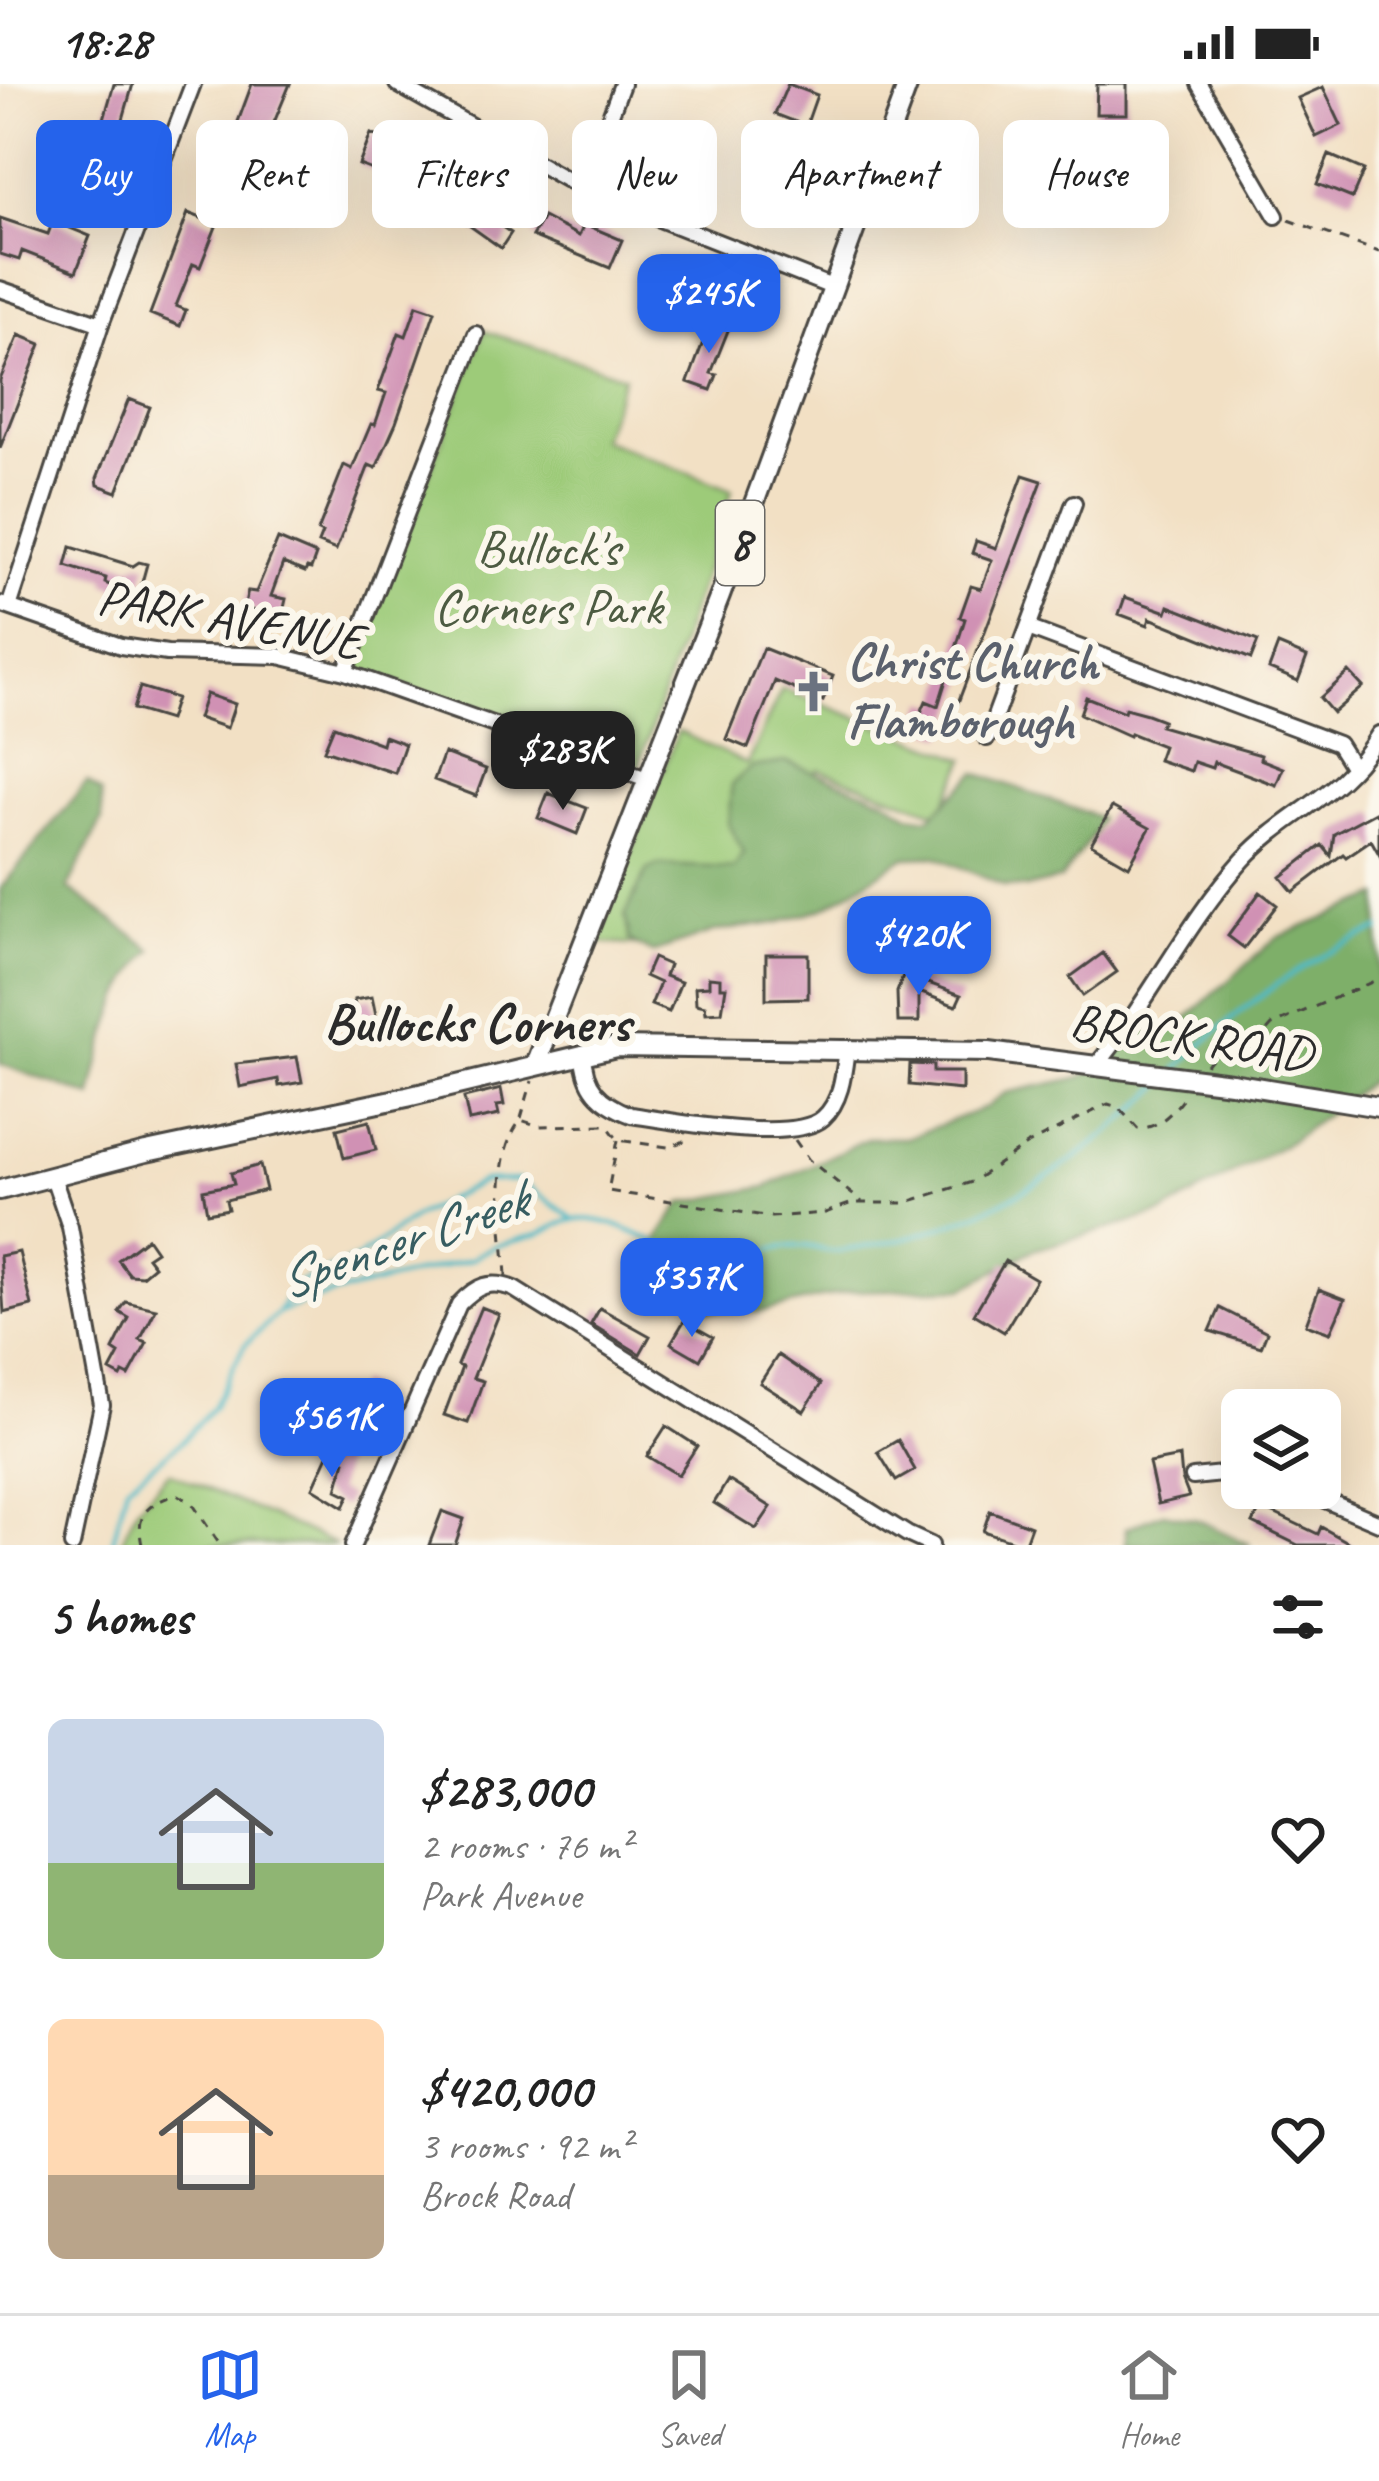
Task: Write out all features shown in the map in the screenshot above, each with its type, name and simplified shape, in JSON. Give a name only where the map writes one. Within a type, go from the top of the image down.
[{"type":"main road","name":"8","points":[[536,1064],[650,780],[908,84]]},
{"type":"main road","name":"BROCK ROAD","points":[[0,1190],[146,1152],[616,1047],[989,1052],[1379,1107]]},
{"type":"street","points":[[5,606],[101,324],[193,84]]},
{"type":"street","points":[[397,84],[572,183]]},
{"type":"street","points":[[609,120],[622,84]]},
{"type":"street","points":[[1199,84],[1276,216]]},
{"type":"street","points":[[682,228],[832,287]]},
{"type":"street","points":[[0,289],[101,324]]},
{"type":"street","points":[[345,672],[476,334]]},
{"type":"street","points":[[987,738],[1073,503]]},
{"type":"street","name":"PARK AVENUE","points":[[5,606],[121,646],[167,653],[279,656],[345,672],[650,780]]},
{"type":"street","points":[[1028,628],[1338,744],[1354,768]]},
{"type":"street","points":[[1096,1066],[1207,904],[1247,856],[1334,790],[1379,734]]},
{"type":"street","points":[[583,1053],[589,1084],[611,1107],[631,1114],[790,1132],[824,1118],[843,1078],[847,1048]]},
{"type":"street","points":[[53,1177],[70,1227],[102,1405],[72,1545]]},
{"type":"street","points":[[353,1545],[459,1304],[472,1290],[487,1284],[514,1289],[907,1534],[932,1545]]},
{"type":"street","points":[[1193,1477],[1221,1474]]},
{"type":"street","points":[[1341,1507],[1379,1523]]},
{"type":"path","points":[[1276,216],[1379,252]]},
{"type":"path","points":[[1198,1077],[1210,1060],[1257,1042],[1272,1025],[1379,980]]},
{"type":"path","points":[[505,1261],[503,1171],[536,1064]]},
{"type":"path","points":[[618,1140],[608,1191],[772,1217],[825,1213],[863,1203],[904,1203],[972,1182],[1026,1144],[1108,1104],[1118,1107],[1138,1129],[1153,1128],[1186,1094]]},
{"type":"path","points":[[521,1120],[539,1126],[607,1125],[618,1140],[668,1147],[711,1124]]},
{"type":"path","points":[[790,1132],[800,1150],[863,1203]]},
{"type":"path","points":[[142,1545],[137,1526],[142,1513],[151,1503],[177,1494],[192,1503],[220,1545]]},
{"type":"green space","name":"Bullock's Corners Park","points":[[484,331],[624,376],[601,439],[732,490],[637,771],[353,669]]},
{"type":"green space","points":[[782,689],[966,759],[940,814],[818,769],[743,923],[655,946],[597,943],[678,731],[747,764]]},
{"type":"green space","points":[[787,762],[887,800],[909,815],[929,818],[976,773],[1100,818],[1061,879],[1026,888],[1004,886],[935,856],[905,857],[824,908],[777,923],[716,931],[652,953],[630,941],[625,916],[647,870],[659,865],[734,868],[744,853],[728,824],[732,784],[751,767]]},
{"type":"green space","points":[[87,782],[101,793],[102,820],[68,888],[153,950],[121,999],[92,1097],[0,1064],[0,889]]},
{"type":"green space","points":[[1379,896],[1379,1074],[1292,1140],[1161,1214],[1033,1250],[964,1288],[851,1291],[759,1312],[709,1310],[676,1292],[656,1242],[682,1203],[766,1187],[869,1138],[907,1138],[987,1107],[1005,1093],[1078,1078],[1105,1066],[1122,1042],[1187,1018],[1276,938]]},
{"type":"green space","points":[[169,1472],[335,1545],[120,1545],[136,1509]]},
{"type":"green space","points":[[1163,1513],[1198,1520],[1251,1545],[1126,1545],[1126,1528]]},
{"type":"building","points":[[114,84],[133,84],[123,120],[104,120]]},
{"type":"building","points":[[252,84],[290,84],[275,120],[239,120]]},
{"type":"building","points":[[788,84],[817,95],[808,120],[775,114]]},
{"type":"building","points":[[1097,84],[1127,84],[1127,114],[1096,114]]},
{"type":"building","points":[[1323,87],[1341,125],[1316,137],[1298,98]]},
{"type":"building","points":[[371,134],[372,134],[372,170],[359,165]]},
{"type":"building","points":[[1329,155],[1364,170],[1352,198],[1317,184]]},
{"type":"building","points":[[188,213],[196,216],[196,228],[215,228],[200,267],[193,264],[176,306],[186,310],[180,326],[150,314]]},
{"type":"building","points":[[0,218],[48,234],[50,228],[70,228],[90,236],[76,272],[22,251],[19,260],[0,254]]},
{"type":"building","points":[[548,220],[579,236],[582,228],[594,228],[622,240],[610,268],[532,236],[537,228],[548,228]]},
{"type":"building","points":[[473,228],[504,228],[511,233],[501,248]]},
{"type":"building","points":[[705,274],[726,283],[714,313],[690,303]]},
{"type":"building","points":[[417,305],[435,311],[396,423],[376,468],[369,465],[336,550],[318,543],[322,533],[318,531],[344,465],[352,469],[371,424],[375,425],[386,393],[378,391],[399,333],[406,336]]},
{"type":"building","points":[[711,321],[729,328],[711,373],[717,375],[711,390],[688,382]]},
{"type":"building","points":[[19,335],[41,344],[0,448],[0,380]]},
{"type":"building","points":[[129,399],[150,407],[117,492],[98,485],[97,478]]},
{"type":"building","points":[[1023,475],[1042,481],[945,737],[928,730],[932,722],[920,715],[926,701],[938,706],[971,586],[981,589],[992,560],[972,553],[976,541],[996,548]]},
{"type":"building","points":[[278,539],[316,555],[305,572],[283,563],[271,596],[286,599],[282,617],[244,608],[248,591],[256,592]]},
{"type":"building","points":[[71,547],[133,566],[147,564],[138,597],[105,583],[106,578],[66,566]]},
{"type":"building","points":[[1125,597],[1167,612],[1169,606],[1258,641],[1251,659],[1150,618],[1148,625],[1119,614]]},
{"type":"building","points":[[1278,645],[1307,657],[1298,681],[1269,669]]},
{"type":"building","name":"Christ Church Flamborough","points":[[763,648],[833,676],[823,701],[775,681],[748,748],[726,739]]},
{"type":"building","points":[[1349,672],[1363,687],[1333,713],[1320,698]]},
{"type":"building","points":[[140,687],[176,698],[169,720],[133,709]]},
{"type":"building","points":[[206,694],[235,704],[227,728],[198,718]]},
{"type":"building","points":[[1086,697],[1163,720],[1160,726],[1261,755],[1260,759],[1283,768],[1276,785],[1214,762],[1212,768],[1194,762],[1191,771],[1158,760],[1163,746],[1080,714]]},
{"type":"building","points":[[334,726],[382,744],[384,736],[405,744],[395,773],[324,750]]},
{"type":"building","points":[[444,753],[486,769],[476,796],[434,780]]},
{"type":"building","points":[[548,793],[587,808],[577,834],[538,818]]},
{"type":"building","points":[[1112,807],[1150,828],[1129,866],[1091,844]]},
{"type":"building","points":[[1375,812],[1379,854],[1371,840],[1346,857],[1343,854],[1293,892],[1281,877],[1322,845],[1331,856],[1334,834]]},
{"type":"building","points":[[1260,892],[1277,905],[1244,948],[1228,936]]},
{"type":"building","points":[[1103,953],[1117,972],[1083,996],[1070,977]]},
{"type":"building","points":[[766,954],[808,954],[808,998],[766,999]]},
{"type":"building","points":[[653,958],[669,965],[665,976],[681,982],[669,1012],[651,1005],[660,983],[645,976]]},
{"type":"building","points":[[904,974],[961,995],[956,1006],[919,992],[919,1022],[898,1022],[897,992]]},
{"type":"building","points":[[709,977],[720,978],[720,987],[726,987],[722,1012],[706,1013],[705,1006],[696,1004],[695,987],[709,986]]},
{"type":"building","points":[[372,997],[379,1030],[349,1036],[344,1015],[356,1013],[354,1000]]},
{"type":"building","points":[[297,1057],[302,1082],[279,1086],[278,1079],[240,1087],[236,1064]]},
{"type":"building","points":[[910,1064],[933,1065],[933,1072],[962,1072],[962,1090],[909,1085]]},
{"type":"building","points":[[501,1089],[504,1105],[497,1106],[499,1115],[469,1121],[464,1098]]},
{"type":"building","points":[[369,1121],[376,1150],[344,1158],[337,1129]]},
{"type":"building","points":[[260,1165],[266,1190],[226,1200],[228,1209],[207,1213],[203,1190],[234,1184],[231,1173]]},
{"type":"building","points":[[147,1238],[156,1251],[147,1257],[154,1266],[142,1276],[130,1275],[118,1260]]},
{"type":"building","points":[[19,1252],[32,1306],[4,1313],[0,1256]]},
{"type":"building","points":[[1005,1261],[1036,1279],[1004,1332],[974,1314]]},
{"type":"building","points":[[1319,1289],[1345,1299],[1330,1333],[1306,1324]]},
{"type":"building","points":[[126,1302],[156,1309],[140,1340],[147,1343],[129,1376],[123,1373],[121,1377],[110,1371],[119,1354],[113,1350],[129,1318],[119,1312]]},
{"type":"building","points":[[481,1307],[499,1314],[473,1378],[483,1381],[468,1423],[444,1415],[462,1367],[457,1365]]},
{"type":"building","points":[[600,1308],[650,1336],[640,1354],[591,1324]]},
{"type":"building","points":[[1220,1308],[1267,1332],[1261,1347],[1210,1331]]},
{"type":"building","points":[[684,1321],[713,1337],[700,1360],[671,1343]]},
{"type":"building","points":[[778,1355],[821,1384],[804,1411],[760,1383]]},
{"type":"building","points":[[359,1383],[379,1393],[364,1427],[343,1418]]},
{"type":"building","points":[[666,1426],[697,1446],[678,1475],[647,1456]]},
{"type":"building","points":[[898,1440],[915,1470],[896,1481],[878,1452]]},
{"type":"building","points":[[329,1453],[345,1461],[337,1490],[349,1496],[344,1507],[313,1488]]},
{"type":"building","points":[[1180,1457],[1189,1497],[1158,1504],[1149,1463]]},
{"type":"building","points":[[728,1480],[771,1507],[756,1529],[714,1503]]},
{"type":"building","points":[[1260,1509],[1265,1509],[1318,1534],[1321,1527],[1353,1545],[1298,1545],[1253,1523]]},
{"type":"building","points":[[442,1511],[464,1519],[455,1545],[429,1545]]},
{"type":"building","points":[[990,1511],[1031,1526],[1024,1545],[983,1531]]},
{"type":"waterway","name":"Spencer Creek","points":[[1177,1069],[1270,989],[1323,956],[1379,930]]},
{"type":"waterway","name":"Spencer Creek","points":[[112,1545],[127,1485],[180,1443],[214,1406],[244,1346],[278,1313],[472,1259],[573,1220],[606,1222],[703,1259],[729,1259],[790,1246],[834,1251],[887,1243],[1016,1195],[1093,1145],[1165,1082]]},
{"type":"waterway","points":[[278,1313],[294,1285],[358,1258],[414,1217],[483,1181],[519,1180],[575,1220]]},
{"type":"place","name":"Christ Church Flamborough","points":[[813,691]]},
{"type":"district","name":"Bullocks Corners","points":[[477,1023]]}]
